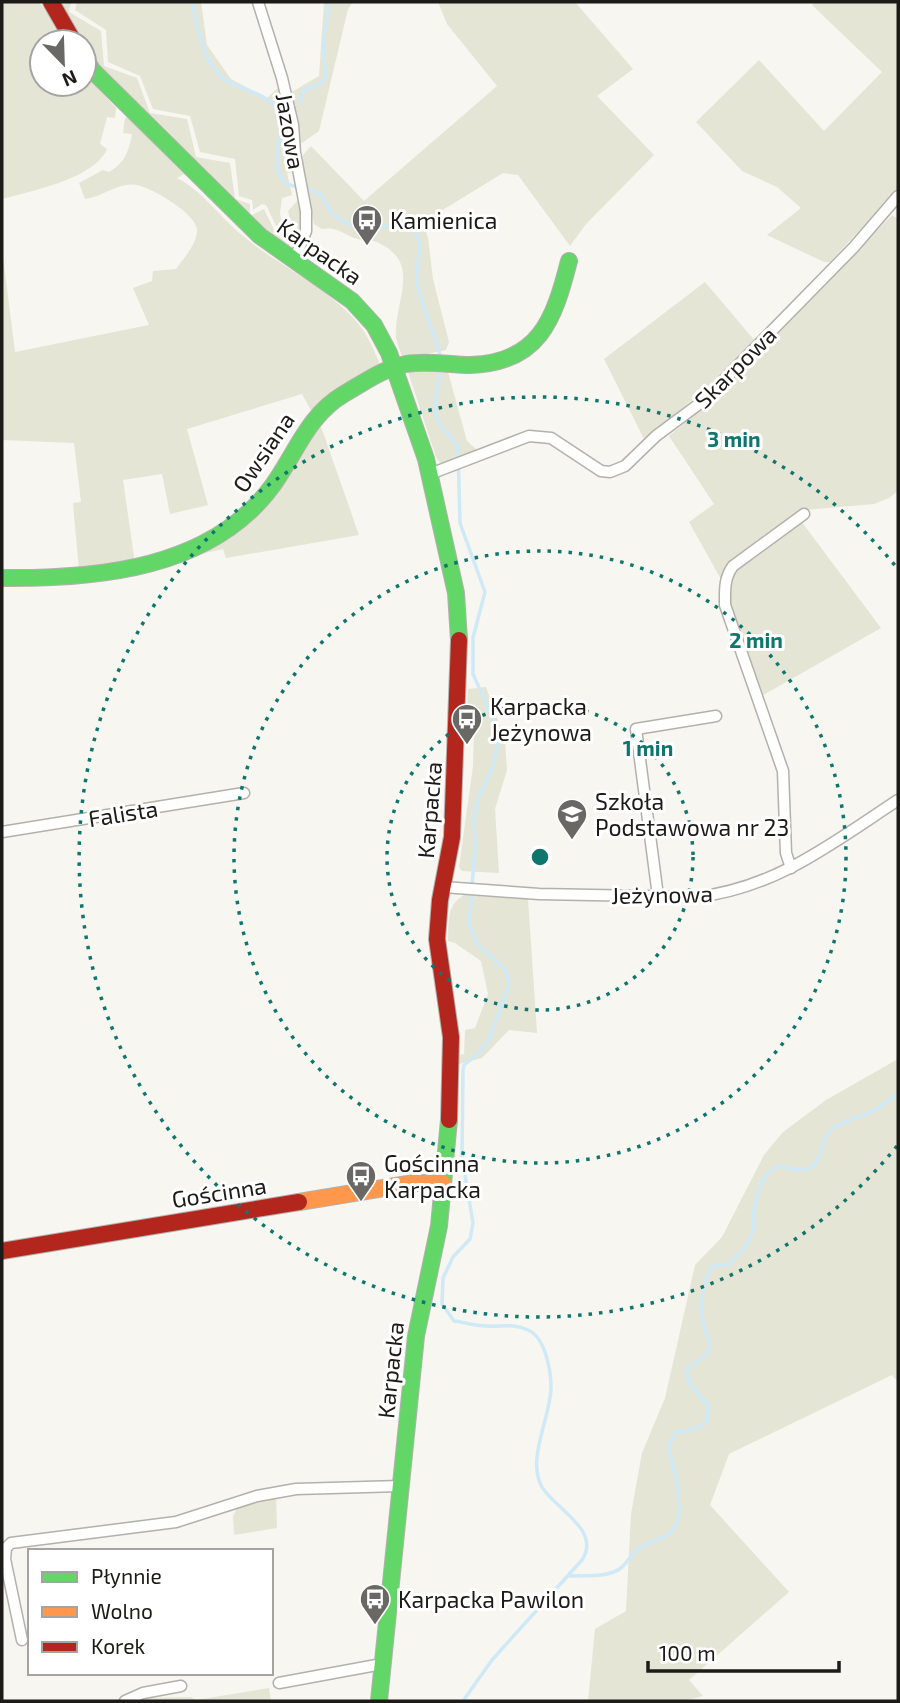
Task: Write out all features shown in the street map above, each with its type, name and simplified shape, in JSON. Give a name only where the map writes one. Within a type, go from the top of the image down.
[{"type":"street","points":[[51,2],[66,28]]},
{"type":"street","name":"Jazowa","points":[[258,2],[290,114],[304,199],[306,231],[294,261]]},
{"type":"street","name":"Karpacka","points":[[98,76],[244,222],[267,242],[328,283],[365,313],[380,336],[395,368],[430,474],[453,573],[460,632],[453,824],[439,914],[437,946],[451,1037],[448,1140],[435,1249],[419,1312],[379,1701]]},
{"type":"street","name":"Skarpowa","points":[[430,474],[516,439],[542,435],[601,471],[610,472],[625,466],[656,436],[703,401],[854,247],[898,196]]},
{"type":"street","points":[[395,368],[412,362],[426,365],[484,364],[515,357],[533,346],[543,333],[559,301],[569,261]]},
{"type":"street","name":"Owsiana","points":[[2,578],[36,579],[127,569],[177,556],[199,545],[236,523],[261,500],[312,420],[324,409],[339,397],[395,368]]},
{"type":"street","points":[[791,868],[786,853],[783,771],[725,605],[725,582],[733,566],[804,514]]},
{"type":"street","points":[[658,896],[636,729],[716,716]]},
{"type":"street","name":"Falista","points":[[2,832],[244,793]]},
{"type":"street","name":"Jeżynowa","points":[[443,887],[539,894],[697,897],[720,894],[766,881],[791,868],[898,800]]},
{"type":"street","name":"Gościnna","points":[[2,1251],[414,1183],[443,1183]]},
{"type":"street","points":[[22,1640],[5,1559],[6,1548],[11,1544],[176,1522],[257,1496],[296,1489],[400,1486]]},
{"type":"street","points":[[279,1683],[382,1664]]},
{"type":"street","points":[[125,1701],[143,1693],[181,1686]]},
{"type":"green space","points":[[2,2],[39,2],[56,28],[28,28],[28,98],[98,98],[98,88],[116,108],[115,118],[107,117],[100,144],[107,149],[89,168],[45,188],[2,199]]},
{"type":"green space","points":[[60,2],[71,2],[69,12],[96,28],[75,28]]},
{"type":"green space","points":[[77,2],[201,2],[207,45],[231,79],[267,98],[280,86],[288,124],[293,172],[287,173],[292,195],[282,198],[280,213],[283,230],[278,230],[266,205],[262,204],[253,210],[252,200],[239,196],[235,159],[200,152],[190,116],[153,109],[140,76],[108,62],[106,30],[75,10]]},
{"type":"green space","points":[[324,2],[353,2],[348,9],[319,131],[302,143],[298,140],[290,93],[319,76]]},
{"type":"green space","points":[[438,2],[575,2],[633,69],[597,96],[654,155],[586,224],[570,246],[518,175],[503,173],[423,222],[428,238],[433,279],[449,342],[446,350],[403,359],[396,338],[403,285],[400,262],[392,252],[376,242],[358,239],[333,229],[322,229],[314,224],[302,167],[303,155],[311,146],[364,201],[497,86],[447,24]]},
{"type":"green space","points":[[815,2],[898,2],[898,189],[830,262],[824,262],[767,235],[801,208],[777,187],[742,171],[696,122],[759,60],[824,131],[882,72],[812,5]]},
{"type":"green space","points":[[98,29],[101,31],[104,66],[137,78],[150,113],[187,119],[196,157],[230,163],[235,199],[250,204],[250,216],[264,209],[275,232],[281,238],[284,237],[286,244],[297,242],[287,246],[263,230],[98,64]]},
{"type":"green space","points":[[128,117],[184,174],[177,178],[202,196],[251,243],[330,296],[344,309],[365,333],[382,369],[313,414],[302,394],[187,429],[208,505],[170,514],[162,474],[123,480],[135,564],[79,571],[73,503],[81,502],[74,443],[2,440],[2,248],[15,352],[149,325],[133,288],[152,281],[153,271],[176,269],[192,246],[197,230],[190,217],[182,210],[163,196],[137,185],[123,186],[85,199],[79,183],[103,170],[109,172],[119,165],[125,156],[132,134],[123,133],[125,118]]},
{"type":"green space","points":[[298,200],[301,210],[299,235],[293,233],[288,211]]},
{"type":"green space","points":[[892,215],[898,219],[898,491],[874,504],[805,510],[722,581],[689,522],[714,504],[669,436],[713,400]]},
{"type":"green space","points":[[705,282],[755,341],[696,397],[644,439],[604,359]]},
{"type":"green space","points":[[407,369],[448,372],[467,441],[477,450],[441,464],[436,457]]},
{"type":"green space","points":[[318,418],[359,535],[226,558],[223,549],[188,557],[231,531]]},
{"type":"green space","points":[[801,521],[881,628],[760,697],[728,604],[728,584],[735,569]]},
{"type":"green space","points":[[486,687],[505,740],[507,770],[495,809],[499,873],[462,871],[459,867],[473,766],[474,731],[471,731],[467,708],[468,689]]},
{"type":"green space","points":[[464,895],[528,899],[537,1033],[509,1030],[482,1058],[459,1064],[460,1055],[464,1054],[465,1030],[475,1028],[488,994],[481,961],[448,941],[451,909]]},
{"type":"green space","points":[[898,1059],[898,1382],[892,1375],[729,1454],[710,1505],[789,1592],[689,1680],[703,1696],[684,1701],[588,1701],[595,1629],[626,1611],[631,1514],[642,1453],[665,1398],[695,1265],[722,1237],[764,1155],[783,1132],[826,1100]]},
{"type":"green space","points":[[276,1496],[277,1528],[234,1535],[233,1516],[238,1506]]},
{"type":"green space","points":[[269,1688],[271,1701],[135,1701],[191,1697],[196,1700]]},
{"type":"waterway","points":[[192,2],[202,44],[217,72],[224,79],[267,99],[278,110],[281,133],[277,165],[283,181],[295,187],[316,191],[324,198],[332,212],[352,225],[366,228],[409,224],[419,240],[419,292],[441,360]]},
{"type":"waterway","points":[[299,102],[304,90],[320,84],[326,77],[323,45],[329,2]]},
{"type":"waterway","points":[[441,368],[435,404],[436,417],[458,449],[460,523],[485,592],[473,638],[473,674],[496,726],[498,741],[493,767],[479,796],[474,817],[475,848],[469,925],[478,945],[506,970],[509,984],[489,1040],[480,1052],[464,1065],[462,1157],[473,1223],[470,1239],[453,1257],[443,1278],[442,1304],[454,1321],[482,1326],[523,1328],[535,1334],[540,1341],[548,1363],[551,1387],[538,1451],[538,1476],[548,1495],[581,1529],[587,1549],[582,1560],[492,1660],[463,1701]]},
{"type":"waterway","points":[[568,1576],[616,1571],[640,1548],[669,1533],[677,1523],[678,1489],[668,1446],[675,1433],[696,1429],[707,1421],[708,1405],[690,1384],[686,1370],[703,1358],[709,1349],[702,1315],[704,1284],[714,1265],[728,1265],[749,1240],[754,1227],[756,1199],[765,1177],[777,1167],[808,1169],[817,1161],[825,1138],[832,1129],[872,1112],[898,1093]]},
{"type":"traffic: fast","points":[[98,76],[260,236],[352,301],[374,325],[389,353],[426,459],[456,593],[459,640]]},
{"type":"traffic: fast","points":[[2,578],[76,576],[114,571],[186,552],[218,535],[248,513],[273,485],[312,424],[344,394],[374,376],[398,366],[422,362],[470,365],[493,362],[528,347],[549,319],[569,261]]},
{"type":"traffic: fast","points":[[379,1701],[416,1336],[439,1226],[449,1120]]},
{"type":"traffic: slow","points":[[299,1202],[414,1183],[443,1183]]},
{"type":"traffic: jam","points":[[51,2],[66,28]]},
{"type":"traffic: jam","points":[[449,1120],[451,1037],[437,939],[440,900],[452,837],[459,640]]},
{"type":"traffic: jam","points":[[2,1251],[299,1202]]},
{"type":"place","name":"Kamienica","points":[[367,247]]},
{"type":"place","name":"Karpacka Jeżynowa","points":[[467,746]]},
{"type":"place","name":"Szkoła Podstawowa nr 23","points":[[572,841]]},
{"type":"place","name":"Gościnna Karpacka","points":[[361,1203]]},
{"type":"place","name":"Karpacka Pawilon","points":[[375,1626]]}]
